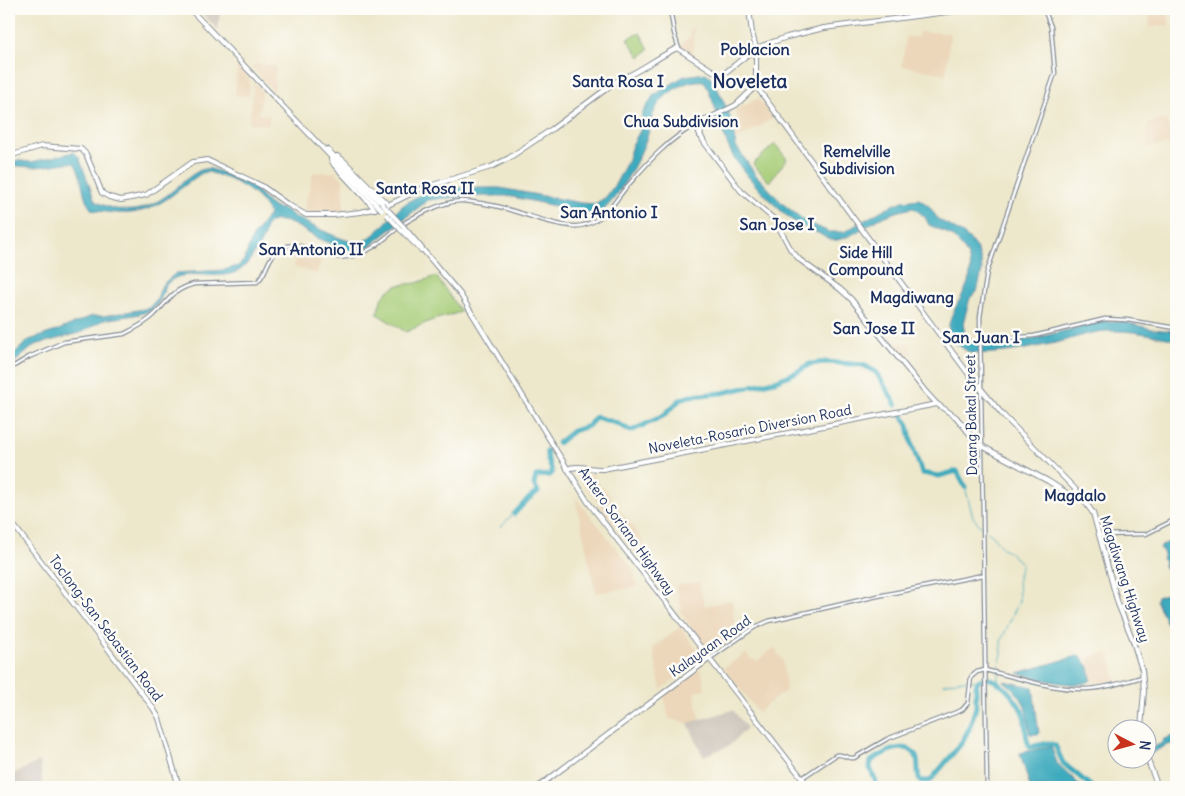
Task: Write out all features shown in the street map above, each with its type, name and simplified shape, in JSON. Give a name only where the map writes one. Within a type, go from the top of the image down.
[{"type":"main road","name":"Antero Soriano Highway","points":[[190,9],[378,206],[386,208],[416,246],[443,272],[466,304],[588,502],[809,787]]},
{"type":"main road","points":[[749,9],[756,48],[756,86],[741,101],[694,125],[700,136],[741,191],[775,220],[791,250],[800,260],[851,299],[920,386],[937,404],[956,417],[975,441],[1073,497],[1084,499]]},
{"type":"main road","points":[[9,156],[42,146],[81,149],[86,154],[101,191],[117,199],[132,199],[146,195],[187,165],[196,160],[202,160],[210,161],[262,186],[306,215],[338,214],[378,206],[386,208],[419,190],[491,168],[552,129],[617,81],[634,74],[660,56],[679,49],[721,76],[756,48],[787,37],[824,28],[970,9]]},
{"type":"main road","name":"Magdiwang Highway","points":[[756,86],[981,389],[1002,414],[1084,499],[1093,513],[1120,609],[1135,646],[1143,677],[1144,703],[1142,718]]},
{"type":"main road","points":[[700,136],[705,119]]},
{"type":"main road","points":[[328,152],[343,160],[386,208]]},
{"type":"main road","name":"Antero Soriano Highway","points":[[386,208],[387,215],[401,227]]},
{"type":"main road","name":"Noveleta-Rosario Diversion Road","points":[[567,469],[574,466],[603,469],[937,404]]},
{"type":"main road","name":"Toclong-San Sebastian Road","points":[[9,519],[76,604],[153,708],[158,718],[179,787]]},
{"type":"main road","name":"Kalayaan Road","points":[[538,787],[709,659]]},
{"type":"main road","points":[[1150,768],[1158,787]]},
{"type":"street","points":[[670,9],[679,49]]},
{"type":"street","name":"Daang Bakal Street","points":[[987,787],[980,355],[982,298],[987,272],[1055,73],[1056,62],[1051,27],[1044,9]]},
{"type":"street","points":[[9,370],[12,366],[41,351],[64,342],[124,334],[153,316],[170,295],[186,286],[194,284],[257,282],[261,279],[271,257],[281,249],[299,246],[334,258],[348,258],[380,244],[404,223],[451,202],[473,202],[498,206],[569,226],[582,226],[594,221],[610,210],[630,183],[668,143],[694,125]]},
{"type":"street","points":[[980,336],[1008,338],[1034,336],[1105,319],[1127,320],[1176,328]]},
{"type":"street","points":[[1100,535],[1146,534],[1176,520]]},
{"type":"street","name":"Kalayaan Road","points":[[709,659],[754,627],[769,621],[873,597],[983,575]]},
{"type":"street","points":[[802,778],[836,755],[840,754],[848,758],[854,758],[887,739],[962,710],[968,703],[971,680],[975,673],[985,670],[1059,687],[1085,689],[1103,687],[1143,677]]},
{"type":"shaded area","points":[[201,9],[220,9],[218,30],[200,11]]},
{"type":"shaded area","points":[[1149,9],[1169,9],[1169,25],[1150,27]]},
{"type":"shaded area","points":[[691,27],[693,27],[693,52],[690,56],[678,44],[688,38],[690,39]]},
{"type":"shaded area","points":[[919,32],[950,33],[946,74],[902,66],[906,37],[918,37]]},
{"type":"shaded area","points":[[255,64],[276,65],[274,92],[252,67]]},
{"type":"shaded area","points":[[237,66],[250,79],[249,96],[235,95]]},
{"type":"shaded area","points":[[254,82],[263,91],[258,114],[270,116],[268,125],[249,123]]},
{"type":"shaded area","points":[[758,98],[773,118],[737,140],[733,126],[739,123],[735,111]]},
{"type":"shaded area","points":[[1166,119],[1171,143],[1149,148],[1146,141],[1147,124]]},
{"type":"shaded area","points":[[336,172],[343,180],[344,212],[318,214],[304,211],[313,173]]},
{"type":"shaded area","points":[[299,246],[322,255],[317,274],[294,267]]},
{"type":"shaded area","points":[[891,343],[911,343],[912,355],[901,357]]},
{"type":"shaded area","points":[[581,473],[594,475],[600,487],[604,488],[642,539],[646,563],[644,564],[587,488],[578,475]]},
{"type":"shaded area","points":[[575,497],[633,569],[637,587],[596,593]]},
{"type":"shaded area","points":[[699,582],[705,606],[732,600],[736,636],[711,653],[679,610],[682,609],[675,586]]},
{"type":"shaded area","points":[[680,627],[697,650],[699,660],[661,690],[653,648]]},
{"type":"shaded area","points":[[774,648],[783,661],[786,690],[758,712],[724,668],[746,653],[751,660],[754,659],[756,662]]},
{"type":"shaded area","points":[[1110,652],[1116,680],[1093,684],[1088,657]]},
{"type":"shaded area","points":[[701,669],[705,689],[694,692],[700,720],[688,723],[669,719],[664,695]]},
{"type":"shaded area","points":[[733,710],[747,728],[729,746],[703,756],[688,723]]},
{"type":"shaded area","points":[[40,761],[43,787],[9,787],[9,776]]},
{"type":"green space","points":[[640,33],[649,49],[640,57],[627,39]]},
{"type":"green space","points":[[775,144],[787,159],[769,182],[753,164]]},
{"type":"green space","points":[[436,276],[461,312],[430,321],[406,332],[377,314],[381,300],[388,291],[398,285],[417,283]]},
{"type":"water","points":[[706,73],[713,79],[729,113],[736,146],[755,174],[783,204],[805,221],[829,232],[844,232],[886,208],[903,201],[919,199],[929,206],[938,219],[970,240],[977,249],[982,271],[977,292],[970,298],[963,323],[965,335],[977,345],[987,346],[1006,341],[1036,338],[1103,321],[1125,322],[1152,329],[1176,331],[1176,340],[1133,332],[1107,331],[1024,349],[991,353],[970,353],[952,340],[949,329],[951,319],[967,284],[970,272],[969,259],[954,238],[929,225],[925,217],[914,208],[902,210],[884,217],[850,236],[837,240],[828,239],[799,225],[773,203],[738,164],[725,138],[704,81],[698,81],[678,87],[658,105],[654,112],[645,143],[634,166],[620,190],[605,209],[597,215],[508,196],[467,196],[428,200],[370,246],[355,252],[319,239],[292,224],[273,221],[267,225],[257,249],[247,264],[240,270],[231,274],[221,275],[180,276],[164,287],[160,300],[151,311],[103,320],[83,332],[35,345],[9,367],[9,358],[29,340],[92,316],[103,316],[149,308],[157,299],[162,285],[176,273],[224,270],[238,266],[244,260],[252,238],[269,214],[265,206],[252,192],[235,182],[208,172],[202,173],[169,198],[151,208],[131,213],[92,210],[88,205],[74,163],[27,167],[9,165],[9,160],[32,162],[74,152],[79,157],[95,201],[117,209],[136,210],[166,196],[190,176],[201,170],[211,169],[246,183],[256,190],[267,203],[274,207],[286,210],[295,217],[337,237],[359,242],[371,237],[408,202],[436,190],[500,188],[595,204],[606,197],[616,183],[641,129],[642,114],[653,96],[684,76]]},
{"type":"water","points":[[1171,540],[1174,542],[1176,566],[1171,566],[1172,574],[1169,575],[1164,566],[1165,562],[1162,559],[1164,554],[1160,547]]},
{"type":"water","points":[[1176,585],[1176,636],[1171,626],[1167,624],[1156,600],[1157,597],[1169,593]]},
{"type":"water","points":[[1077,656],[1081,657],[1089,667],[1091,680],[1085,683],[1067,684],[1018,673]]},
{"type":"water","points":[[1004,681],[1033,687],[1039,734],[1030,734],[1024,704]]},
{"type":"water","points":[[1176,735],[1176,743],[1158,750],[1158,745],[1164,739]]},
{"type":"water","points":[[1051,746],[1057,763],[1082,787],[1030,787],[1020,753]]},
{"type":"waterway","points":[[752,386],[775,381],[797,372],[810,364],[826,362],[863,365],[876,372],[896,405]]},
{"type":"waterway","points":[[558,443],[573,431],[588,426],[596,417],[616,423],[631,431],[663,416],[681,399],[748,387]]},
{"type":"waterway","points":[[901,413],[908,425],[912,445],[922,473],[939,476],[957,471],[965,487]]},
{"type":"waterway","points":[[514,514],[528,499],[538,492],[534,484],[536,476],[550,475],[552,473],[547,451]]},
{"type":"waterway","points":[[965,487],[973,517],[980,526],[994,537],[1002,548],[1022,564],[1018,575],[1019,601],[1001,641],[1002,654],[998,668],[998,683]]},
{"type":"waterway","points":[[501,527],[511,516]]},
{"type":"waterway","points":[[878,787],[870,768],[871,761],[899,748],[911,750],[915,754],[920,781],[930,781],[961,744],[969,729],[976,707],[976,686],[978,681],[985,679],[999,683],[1012,695],[1024,716],[1027,740],[1030,747],[1049,743],[1055,745],[1063,763],[1092,787]]},
{"type":"waterway","points":[[943,684],[960,680],[978,681]]},
{"type":"district","name":"Poblacion","points":[[755,49]]},
{"type":"district","name":"Santa Rosa I","points":[[618,81]]},
{"type":"district","name":"Noveleta","points":[[750,81]]},
{"type":"district","name":"Chua Subdivision","points":[[681,121]]},
{"type":"district","name":"Remelville Subdivision","points":[[857,160]]},
{"type":"district","name":"Santa Rosa II","points":[[425,188]]},
{"type":"district","name":"San Antonio I","points":[[609,212]]},
{"type":"district","name":"San Jose I","points":[[777,224]]},
{"type":"district","name":"San Antonio II","points":[[311,249]]},
{"type":"district","name":"Side Hill Compound","points":[[866,260]]},
{"type":"district","name":"Magdiwang","points":[[912,297]]},
{"type":"district","name":"San Jose II","points":[[874,328]]},
{"type":"district","name":"San Juan I","points":[[981,337]]},
{"type":"district","name":"Magdalo","points":[[1075,495]]}]
